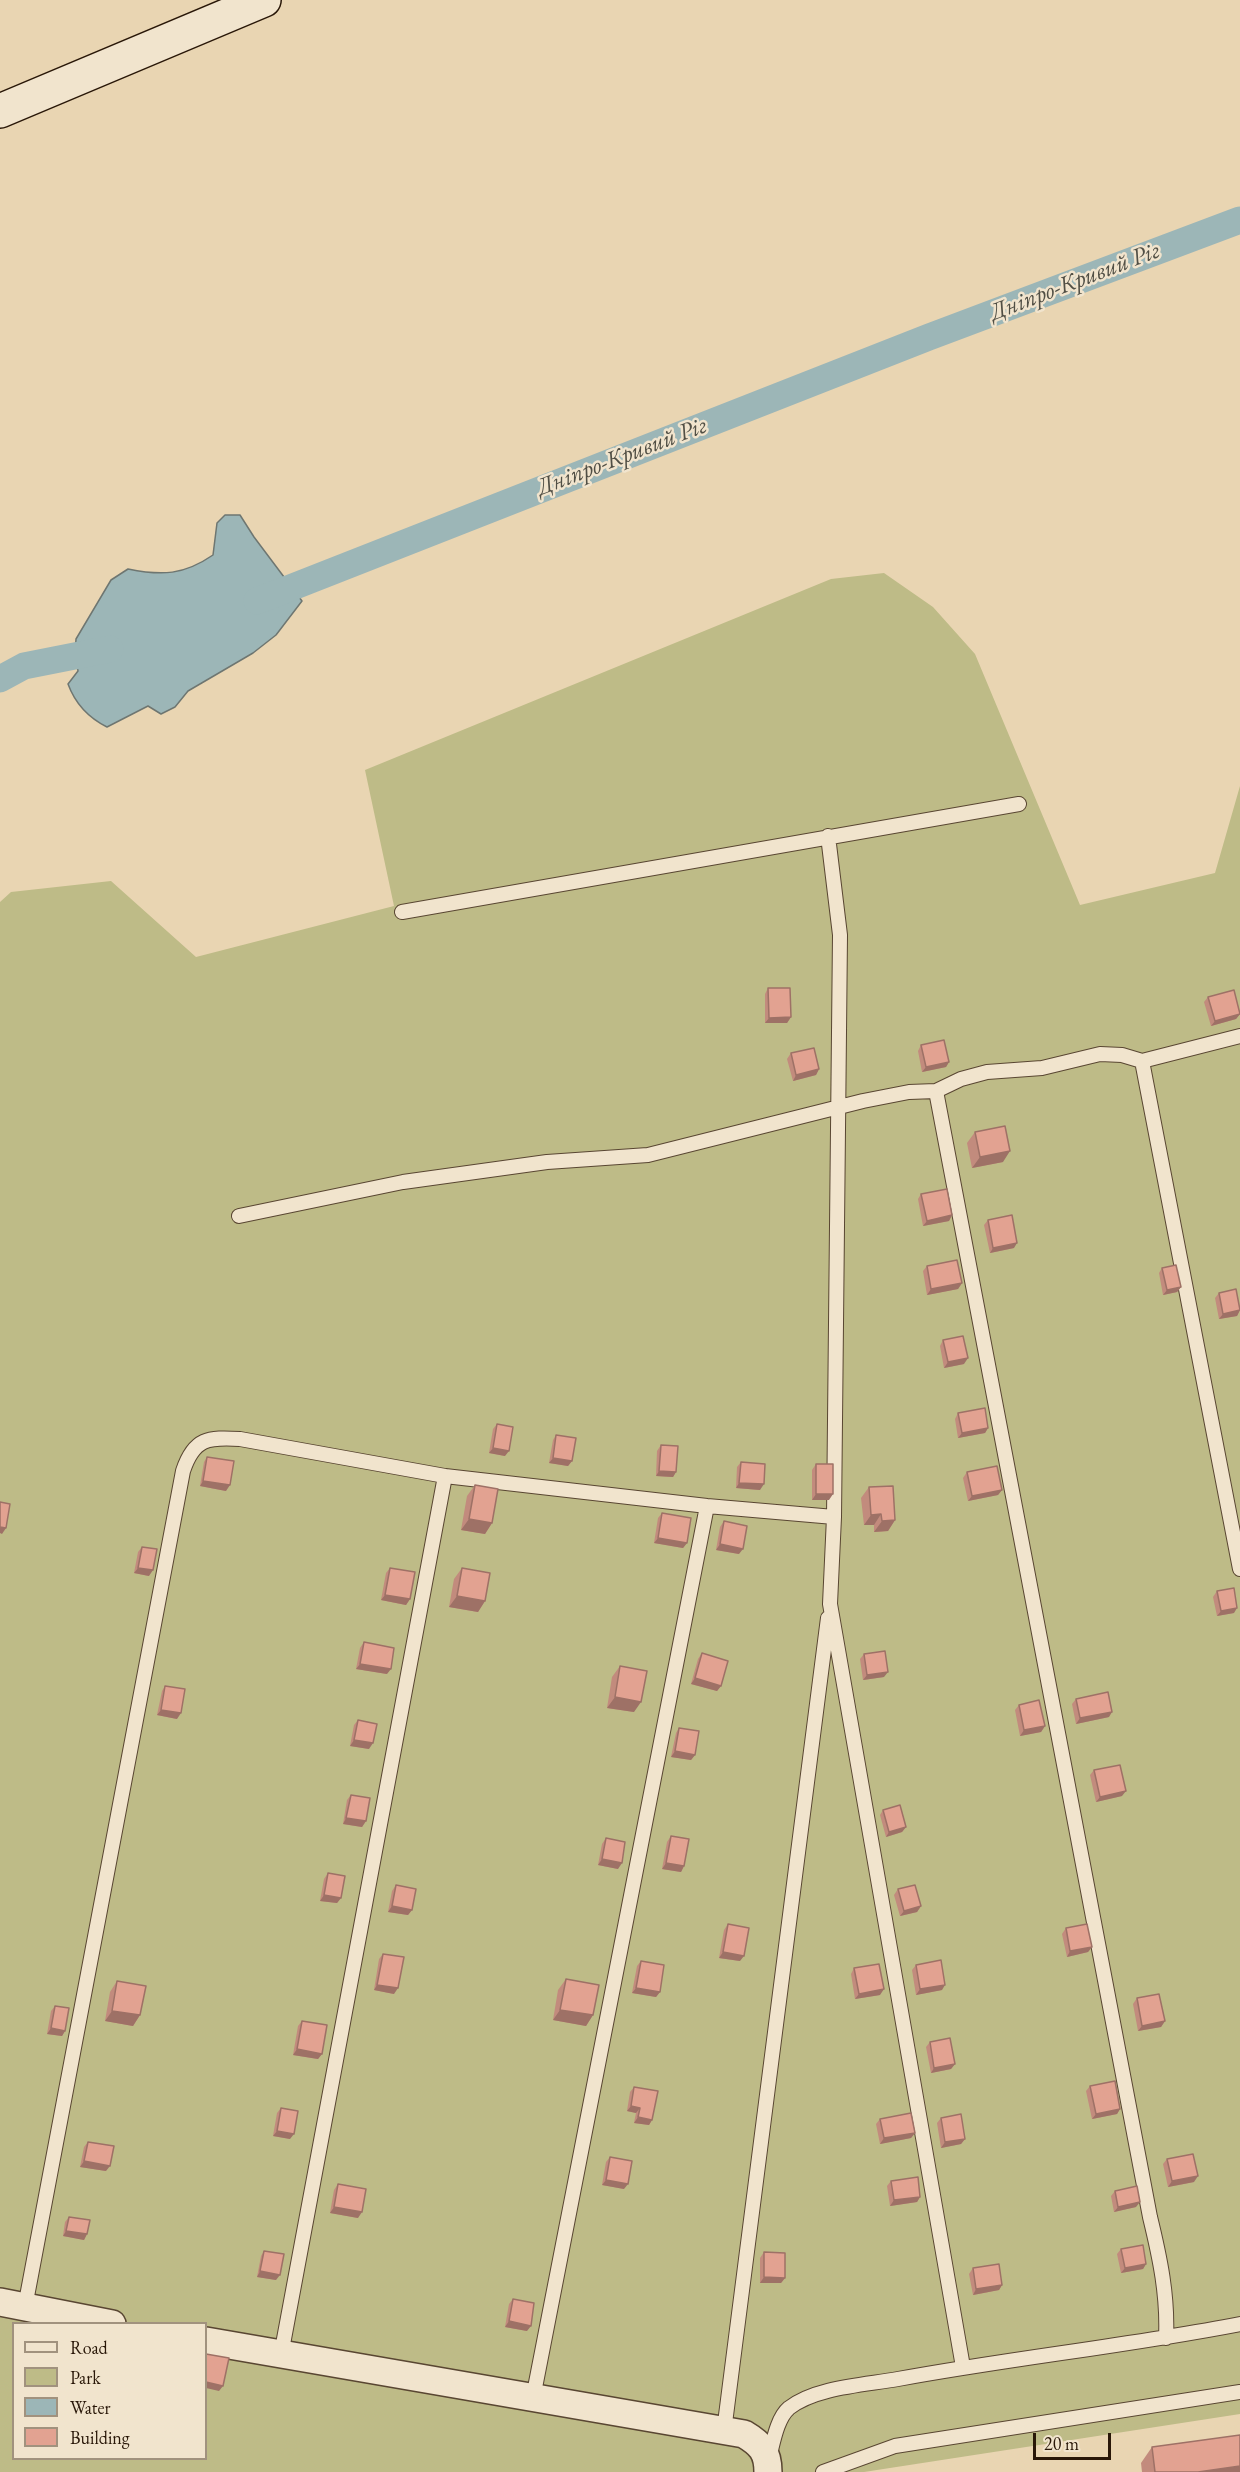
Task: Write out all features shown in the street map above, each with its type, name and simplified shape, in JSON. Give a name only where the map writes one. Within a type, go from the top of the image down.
[{"type":"main road","points":[[0,111],[264,0]]},
{"type":"street","points":[[12,2304],[102,2322]]},
{"type":"street","points":[[207,2341],[744,2434],[761,2444],[768,2466]]},
{"type":"lane","points":[[402,912],[1019,804]]},
{"type":"lane","points":[[724,2431],[830,1604],[834,1517],[840,935],[828,836]]},
{"type":"lane","points":[[239,1216],[403,1182],[548,1162],[648,1155],[839,1107],[909,1092],[936,1091],[961,1079],[987,1072],[1042,1068],[1100,1054],[1122,1055],[1142,1060],[1240,1036]]},
{"type":"lane","points":[[1142,1060],[1240,1569]]},
{"type":"lane","points":[[936,1091],[1150,2217],[1162,2267],[1167,2306],[1166,2338]]},
{"type":"lane","points":[[12,2304],[181,1482],[188,1455],[201,1442],[217,1438],[240,1439],[445,1476],[707,1506],[834,1517]]},
{"type":"lane","points":[[281,2355],[445,1476]]},
{"type":"lane","points":[[533,2398],[707,1506]]},
{"type":"lane","points":[[830,1604],[963,2367]]},
{"type":"lane","points":[[768,2466],[777,2430],[787,2409],[812,2395],[963,2367],[1166,2338],[1240,2324]]},
{"type":"lane","points":[[823,2472],[895,2446],[1240,2392]]},
{"type":"green space","points":[[884,573],[933,607],[975,654],[1080,905],[1215,873],[1240,786],[1240,2414],[864,2472],[0,2472],[0,902],[11,892],[111,881],[196,957],[394,906],[365,770],[831,579]]},
{"type":"water","points":[[225,515],[240,515],[302,601],[276,635],[253,653],[188,691],[175,707],[161,714],[148,706],[107,727],[100,723],[79,704],[68,684],[78,671],[75,656],[76,639],[111,580],[128,569],[162,573],[182,570],[202,562],[213,555],[217,523]]},
{"type":"building","points":[[768,988],[790,988],[791,1017],[769,1018]]},
{"type":"building","points":[[1234,990],[1240,1014],[1215,1021],[1208,997]]},
{"type":"building","points":[[944,1040],[949,1062],[926,1067],[921,1045]]},
{"type":"building","points":[[814,1048],[819,1069],[796,1075],[791,1053]]},
{"type":"building","points":[[1005,1126],[1010,1151],[980,1157],[975,1132]]},
{"type":"building","points":[[947,1189],[952,1215],[927,1221],[921,1194]]},
{"type":"building","points":[[1012,1215],[1017,1243],[993,1248],[988,1220]]},
{"type":"building","points":[[957,1260],[962,1283],[931,1289],[927,1266]]},
{"type":"building","points":[[1176,1265],[1181,1287],[1167,1290],[1162,1268]]},
{"type":"building","points":[[1236,1289],[1240,1310],[1223,1314],[1219,1293]]},
{"type":"building","points":[[963,1336],[968,1358],[948,1362],[943,1340]]},
{"type":"building","points":[[985,1408],[988,1428],[962,1433],[958,1413]]},
{"type":"building","points":[[497,1424],[513,1427],[509,1451],[493,1448]]},
{"type":"building","points":[[556,1435],[576,1438],[572,1461],[553,1458]]},
{"type":"building","points":[[661,1445],[678,1446],[676,1472],[659,1471]]},
{"type":"building","points":[[207,1457],[234,1461],[230,1485],[203,1481]]},
{"type":"building","points":[[741,1462],[765,1464],[764,1484],[739,1483]]},
{"type":"building","points":[[816,1464],[833,1464],[833,1494],[816,1494]]},
{"type":"building","points":[[997,1466],[1002,1490],[972,1496],[967,1472]]},
{"type":"building","points":[[475,1485],[498,1489],[492,1523],[469,1519]]},
{"type":"building","points":[[893,1486],[895,1520],[882,1521],[881,1514],[871,1515],[869,1487]]},
{"type":"building","points":[[0,1502],[10,1504],[6,1528],[0,1527]]},
{"type":"building","points":[[662,1513],[691,1518],[687,1543],[658,1538]]},
{"type":"building","points":[[724,1521],[747,1526],[743,1549],[720,1544]]},
{"type":"building","points":[[142,1547],[157,1549],[153,1570],[138,1568]]},
{"type":"building","points":[[390,1568],[415,1572],[410,1599],[385,1595]]},
{"type":"building","points":[[462,1568],[490,1573],[485,1601],[457,1596]]},
{"type":"building","points":[[1234,1588],[1237,1608],[1221,1611],[1217,1591]]},
{"type":"building","points":[[364,1642],[394,1648],[391,1669],[360,1664]]},
{"type":"building","points":[[885,1651],[888,1672],[867,1675],[864,1654]]},
{"type":"building","points":[[702,1653],[728,1661],[721,1686],[695,1678]]},
{"type":"building","points":[[620,1666],[647,1671],[641,1702],[615,1697]]},
{"type":"building","points":[[165,1686],[185,1689],[181,1713],[161,1710]]},
{"type":"building","points":[[1108,1692],[1112,1712],[1080,1718],[1076,1699]]},
{"type":"building","points":[[1039,1700],[1045,1726],[1024,1730],[1019,1705]]},
{"type":"building","points":[[358,1720],[377,1724],[373,1743],[354,1740]]},
{"type":"building","points":[[679,1728],[699,1731],[695,1755],[675,1751]]},
{"type":"building","points":[[1120,1765],[1126,1791],[1100,1797],[1094,1770]]},
{"type":"building","points":[[351,1795],[370,1798],[366,1821],[346,1818]]},
{"type":"building","points":[[900,1805],[906,1827],[889,1832],[883,1810]]},
{"type":"building","points":[[671,1836],[689,1839],[684,1866],[666,1863]]},
{"type":"building","points":[[606,1838],[625,1842],[622,1863],[602,1859]]},
{"type":"building","points":[[328,1873],[345,1876],[341,1898],[324,1895]]},
{"type":"building","points":[[396,1885],[416,1889],[412,1910],[392,1906]]},
{"type":"building","points":[[915,1885],[921,1906],[904,1911],[898,1889]]},
{"type":"building","points":[[728,1924],[749,1928],[744,1956],[723,1952]]},
{"type":"building","points":[[1087,1924],[1092,1947],[1070,1951],[1066,1928]]},
{"type":"building","points":[[383,1954],[404,1957],[398,1988],[377,1985]]},
{"type":"building","points":[[941,1960],[945,1985],[920,1989],[916,1965]]},
{"type":"building","points":[[641,1961],[664,1965],[660,1992],[636,1988]]},
{"type":"building","points":[[879,1964],[884,1989],[859,1994],[854,1968]]},
{"type":"building","points":[[566,1979],[599,1985],[593,2015],[560,2010]]},
{"type":"building","points":[[117,1981],[146,1986],[140,2015],[112,2011]]},
{"type":"building","points":[[1159,1994],[1165,2021],[1142,2026],[1137,1998]]},
{"type":"building","points":[[55,2006],[69,2008],[65,2031],[51,2028]]},
{"type":"building","points":[[302,2021],[327,2025],[322,2054],[297,2049]]},
{"type":"building","points":[[950,2038],[955,2064],[934,2068],[930,2042]]},
{"type":"building","points":[[1115,2081],[1120,2109],[1096,2114],[1090,2086]]},
{"type":"building","points":[[634,2087],[658,2091],[652,2120],[638,2117],[640,2108],[631,2106]]},
{"type":"building","points":[[281,2108],[298,2111],[294,2134],[277,2131]]},
{"type":"building","points":[[911,2113],[915,2133],[884,2138],[880,2119]]},
{"type":"building","points":[[961,2114],[965,2139],[945,2142],[941,2118]]},
{"type":"building","points":[[88,2142],[114,2146],[110,2166],[84,2161]]},
{"type":"building","points":[[1193,2154],[1198,2176],[1172,2181],[1167,2159]]},
{"type":"building","points":[[610,2157],[632,2161],[628,2184],[606,2180]]},
{"type":"building","points":[[918,2177],[920,2197],[894,2200],[891,2181]]},
{"type":"building","points":[[338,2184],[366,2189],[362,2212],[334,2207]]},
{"type":"building","points":[[1137,2186],[1140,2202],[1118,2207],[1115,2191]]},
{"type":"building","points":[[69,2217],[90,2220],[87,2234],[66,2231]]},
{"type":"building","points":[[1143,2245],[1146,2264],[1125,2268],[1121,2249]]},
{"type":"building","points":[[264,2251],[284,2254],[280,2275],[260,2271]]},
{"type":"building","points":[[764,2252],[785,2253],[785,2278],[764,2277]]},
{"type":"building","points":[[999,2264],[1002,2285],[976,2289],[973,2268]]},
{"type":"building","points":[[513,2299],[534,2303],[531,2326],[509,2321]]},
{"type":"building","points":[[207,2354],[229,2358],[223,2386],[207,2382]]},
{"type":"building","points":[[1240,2435],[1240,2466],[1198,2472],[1155,2472],[1152,2447]]},
{"type":"waterway","name":"Дніпро-Кривий Ріг","points":[[257,601],[929,337],[1240,220]]},
{"type":"waterway","name":"Дніпро-Кривий Ріг","points":[[0,679],[24,666],[110,649]]}]
